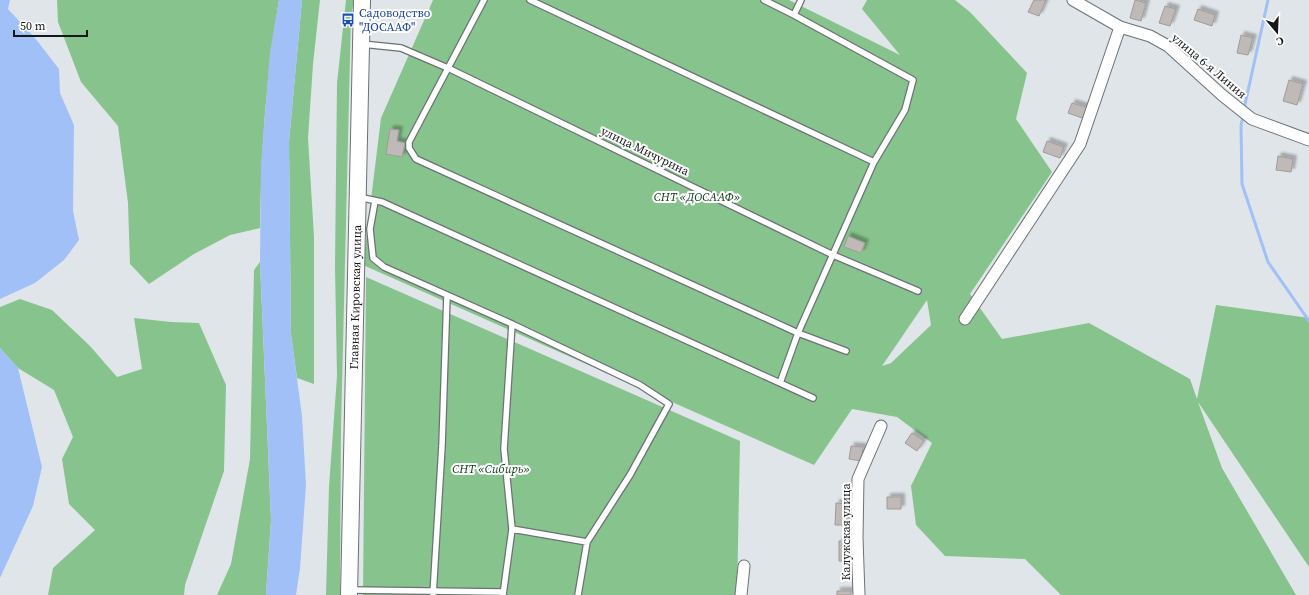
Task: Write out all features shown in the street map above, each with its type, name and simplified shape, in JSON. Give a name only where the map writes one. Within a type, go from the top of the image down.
[{"type":"main road","name":"Главная Кировская улица","points":[[349,592],[362,0]]},
{"type":"street","name":"улица 6-я Линия","points":[[1074,0],[1120,27],[1150,36],[1168,46],[1222,95],[1252,119],[1308,140]]},
{"type":"street","points":[[965,319],[1080,144],[1120,27]]},
{"type":"street","name":"Калужская улица","points":[[859,595],[856,538],[858,479],[881,426]]},
{"type":"street","points":[[741,595],[744,566]]},
{"type":"lane","points":[[484,0],[450,69],[409,142],[409,148],[416,159],[798,333],[846,351]]},
{"type":"lane","points":[[530,0],[874,162]]},
{"type":"lane","points":[[764,0],[913,80],[905,110],[874,162],[798,333],[780,384]]},
{"type":"lane","points":[[794,15],[801,0]]},
{"type":"lane","name":"улица Мичурина","points":[[360,44],[401,48],[450,69],[833,255],[918,291]]},
{"type":"lane","points":[[357,197],[375,201],[813,398]]},
{"type":"lane","points":[[375,201],[370,229],[373,258],[384,267],[512,324],[640,385],[669,404],[630,475],[587,542],[578,595]]},
{"type":"lane","points":[[434,593],[442,446],[447,295]]},
{"type":"lane","points":[[349,592],[503,593],[512,529],[504,449],[512,324]]},
{"type":"lane","points":[[512,529],[587,542]]},
{"type":"green space","points":[[57,0],[279,0],[274,28],[265,114],[260,228],[230,235],[194,254],[149,284],[130,264],[128,203],[118,126],[81,82],[58,22]]},
{"type":"green space","points":[[302,0],[320,0],[313,64],[308,138],[314,237],[314,384],[297,378],[291,334],[289,142]]},
{"type":"green space","points":[[346,0],[354,0],[351,16],[341,427],[340,595],[326,595],[329,487],[337,376],[335,267],[337,83]]},
{"type":"green space","name":"СНТ «ДОСААФ»","points":[[433,0],[789,0],[900,55],[862,9],[867,0],[955,0],[970,12],[1027,73],[1016,119],[1052,172],[970,294],[1002,339],[1089,323],[1190,379],[1197,399],[1216,305],[1309,318],[1309,567],[1198,402],[1222,468],[1296,595],[1061,595],[1025,559],[945,556],[916,525],[911,486],[932,443],[897,417],[852,409],[814,465],[363,265],[381,118]],"holes":[[[927,300],[931,325],[891,363],[882,366]]]},
{"type":"green space","points":[[260,262],[271,520],[266,595],[217,595],[231,564],[250,459],[254,270]]},
{"type":"green space","name":"СНТ «Сибирь»","points":[[366,277],[740,441],[737,595],[363,595]]},
{"type":"green space","points":[[20,299],[52,310],[90,346],[117,377],[142,369],[134,318],[199,323],[226,385],[224,471],[185,585],[184,595],[48,595],[53,568],[95,530],[69,504],[62,459],[73,437],[54,390],[18,368],[0,348],[0,307]]},
{"type":"water","points":[[0,0],[10,0],[8,9],[35,38],[59,69],[60,93],[74,125],[73,211],[79,240],[64,260],[35,283],[0,299]]},
{"type":"water","points":[[279,0],[302,0],[289,142],[291,334],[302,416],[306,485],[300,568],[296,595],[266,595],[271,520],[260,262],[261,164],[270,52]]},
{"type":"water","points":[[0,348],[18,368],[42,467],[33,506],[0,578]]},
{"type":"building","points":[[1034,0],[1046,0],[1039,16],[1028,12]]},
{"type":"building","points":[[1135,0],[1146,3],[1141,21],[1130,18]]},
{"type":"building","points":[[1165,6],[1176,9],[1170,26],[1159,23]]},
{"type":"building","points":[[1198,9],[1215,15],[1212,26],[1194,20]]},
{"type":"building","points":[[1241,35],[1253,38],[1248,55],[1237,53]]},
{"type":"building","points":[[1289,80],[1303,84],[1297,105],[1283,101]]},
{"type":"building","points":[[1072,103],[1089,108],[1085,119],[1068,113]]},
{"type":"building","points":[[390,129],[399,130],[397,141],[405,143],[402,157],[386,154]]},
{"type":"building","points":[[1047,141],[1064,147],[1060,158],[1043,152]]},
{"type":"building","points":[[1278,156],[1293,159],[1291,172],[1276,170]]},
{"type":"building","points":[[848,236],[865,243],[861,253],[844,247]]},
{"type":"building","points":[[912,433],[924,441],[917,451],[905,443]]},
{"type":"building","points":[[851,446],[863,447],[861,461],[849,459]]},
{"type":"building","points":[[887,497],[901,497],[901,509],[887,509]]},
{"type":"building","points":[[836,503],[850,504],[849,525],[835,525]]},
{"type":"building","points":[[839,541],[852,541],[852,561],[839,561]]},
{"type":"building","points":[[837,591],[851,591],[851,595],[837,595]]},
{"type":"waterway","points":[[1244,109],[1268,0]]},
{"type":"waterway","points":[[1243,115],[1241,126],[1242,184],[1268,262],[1309,321]]},
{"type":"place","name":"Садоводство \"ДОСААФ\"","points":[[348,20]]}]
